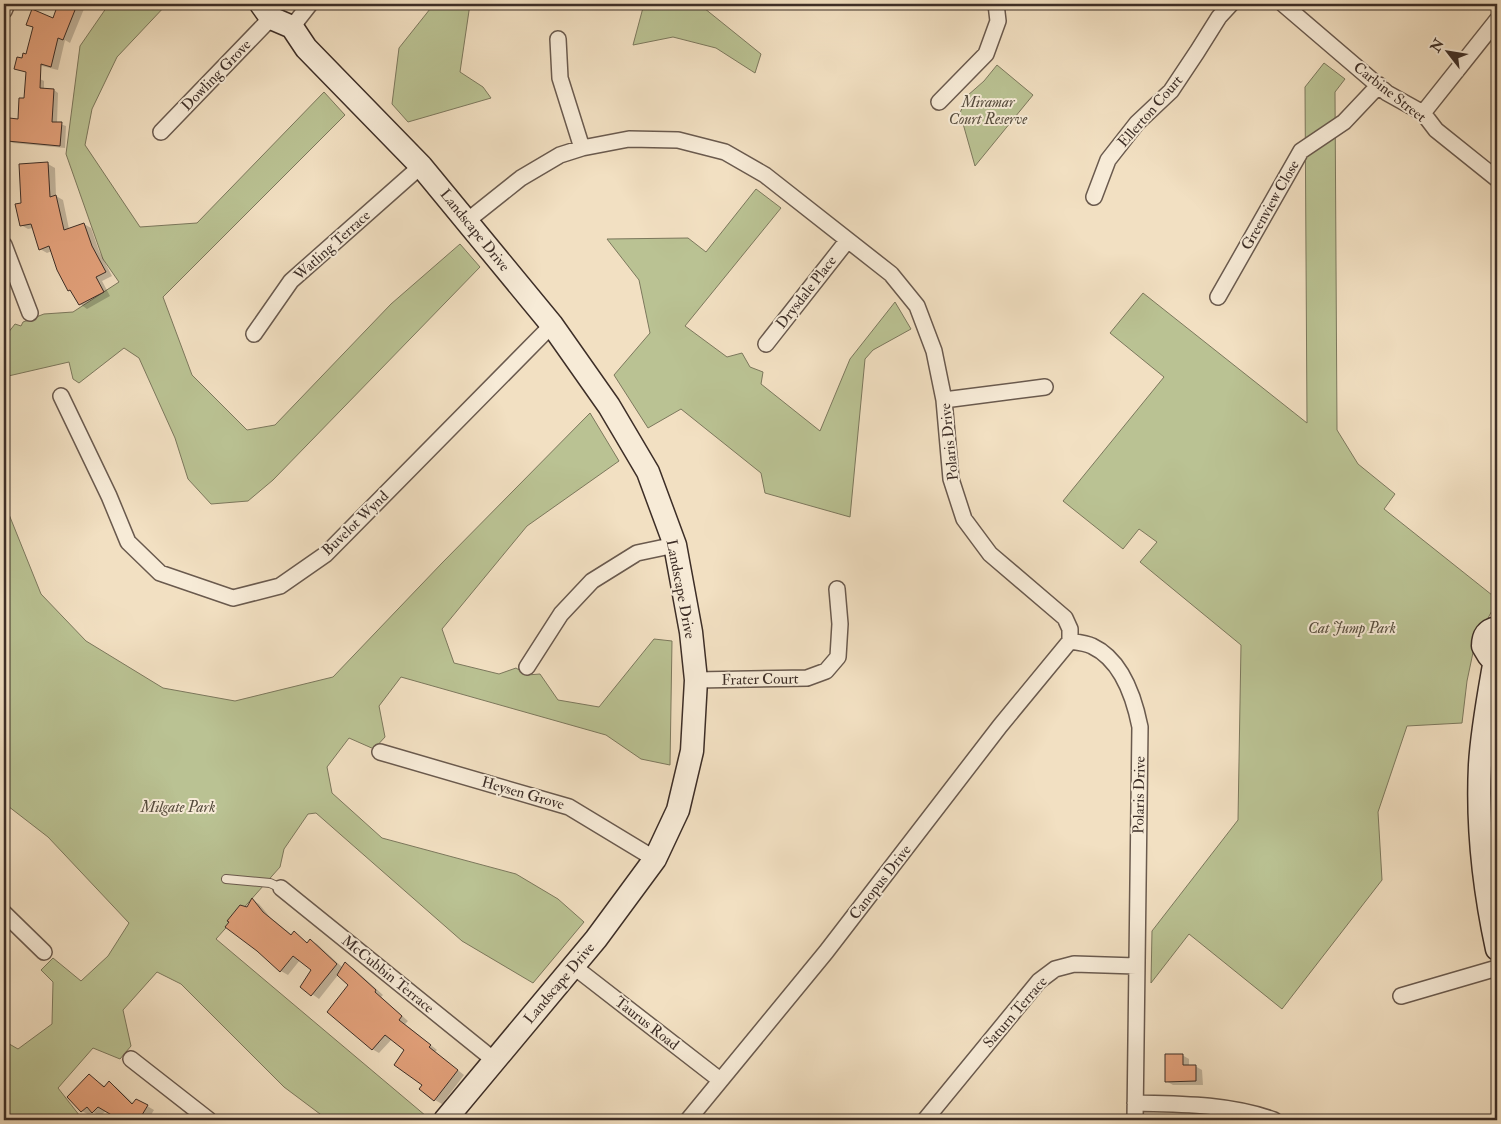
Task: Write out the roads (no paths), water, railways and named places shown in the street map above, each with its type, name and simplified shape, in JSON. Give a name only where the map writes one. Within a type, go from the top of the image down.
[{"type":"street","points":[[4,11],[7,4]]},
{"type":"street","points":[[266,11],[292,27],[310,4]]},
{"type":"street","points":[[939,102],[986,54],[998,21],[996,4]]},
{"type":"street","name":"Ellerton Court","points":[[1094,197],[1108,160],[1137,123],[1171,91],[1198,52],[1219,16],[1231,4]]},
{"type":"street","name":"Carbine Street","points":[[1284,4],[1387,93],[1423,113],[1436,130],[1497,179]]},
{"type":"street","name":"Dowling Grove","points":[[162,132],[266,11]]},
{"type":"street","points":[[1423,113],[1497,20]]},
{"type":"street","name":"Landscape Drive","points":[[292,27],[306,48],[421,166],[552,325],[609,406],[648,472],[675,545],[691,632],[696,680],[692,751],[678,810],[656,860],[596,939],[445,1120]]},
{"type":"street","points":[[558,39],[560,78],[582,148]]},
{"type":"street","name":"Greenview Close","points":[[1218,297],[1301,151],[1344,122],[1379,85]]},
{"type":"street","name":"Polaris Drive","points":[[467,221],[521,178],[560,155],[582,148],[629,139],[678,140],[724,152],[765,175],[891,274],[917,306],[934,351],[944,400],[951,479],[964,519],[990,554],[1065,618],[1070,629],[1070,641],[1092,645],[1111,658],[1125,680],[1136,705],[1140,727],[1135,1120]]},
{"type":"street","name":"Watling Terrace","points":[[254,334],[291,281],[421,166]]},
{"type":"street","name":"Drysdale Place","points":[[766,344],[847,240]]},
{"type":"street","points":[[4,245],[30,313]]},
{"type":"street","name":"Buvelot Wynd","points":[[61,396],[109,496],[128,542],[160,573],[233,598],[280,586],[326,554],[552,325]]},
{"type":"street","points":[[944,400],[1045,387]]},
{"type":"street","points":[[527,667],[561,614],[592,581],[637,553],[675,545]]},
{"type":"street","name":"Frater Court","points":[[696,680],[807,678],[826,671],[838,657],[840,624],[837,588]]},
{"type":"street","points":[[1497,628],[1490,630],[1483,640],[1485,652],[1496,659],[1482,741],[1480,798],[1480,835],[1485,882],[1497,945]]},
{"type":"street","name":"Canopus Drive","points":[[688,1120],[826,952],[1000,726],[1070,641]]},
{"type":"street","name":"Heysen Grove","points":[[380,752],[570,807],[656,860]]},
{"type":"street","name":"McCubbin Terrace","points":[[281,888],[494,1060]]},
{"type":"street","points":[[4,912],[44,952]]},
{"type":"street","name":"Saturn Terrace","points":[[925,1120],[1039,981],[1054,969],[1074,964],[1136,966]]},
{"type":"street","name":"Taurus Road","points":[[573,966],[720,1080]]},
{"type":"street","points":[[1401,996],[1497,968]]},
{"type":"street","points":[[131,1059],[209,1120]]},
{"type":"street","points":[[1135,1103],[1210,1106],[1248,1112],[1274,1120]]},
{"type":"lane","points":[[226,879],[270,883],[281,888]]},
{"type":"park label","name":"Miramar Court Reserve","points":[[988,110]]},
{"type":"park label","name":"Cat Jump Park","points":[[1352,628]]},
{"type":"park label","name":"Milgate Park","points":[[178,807]]}]
